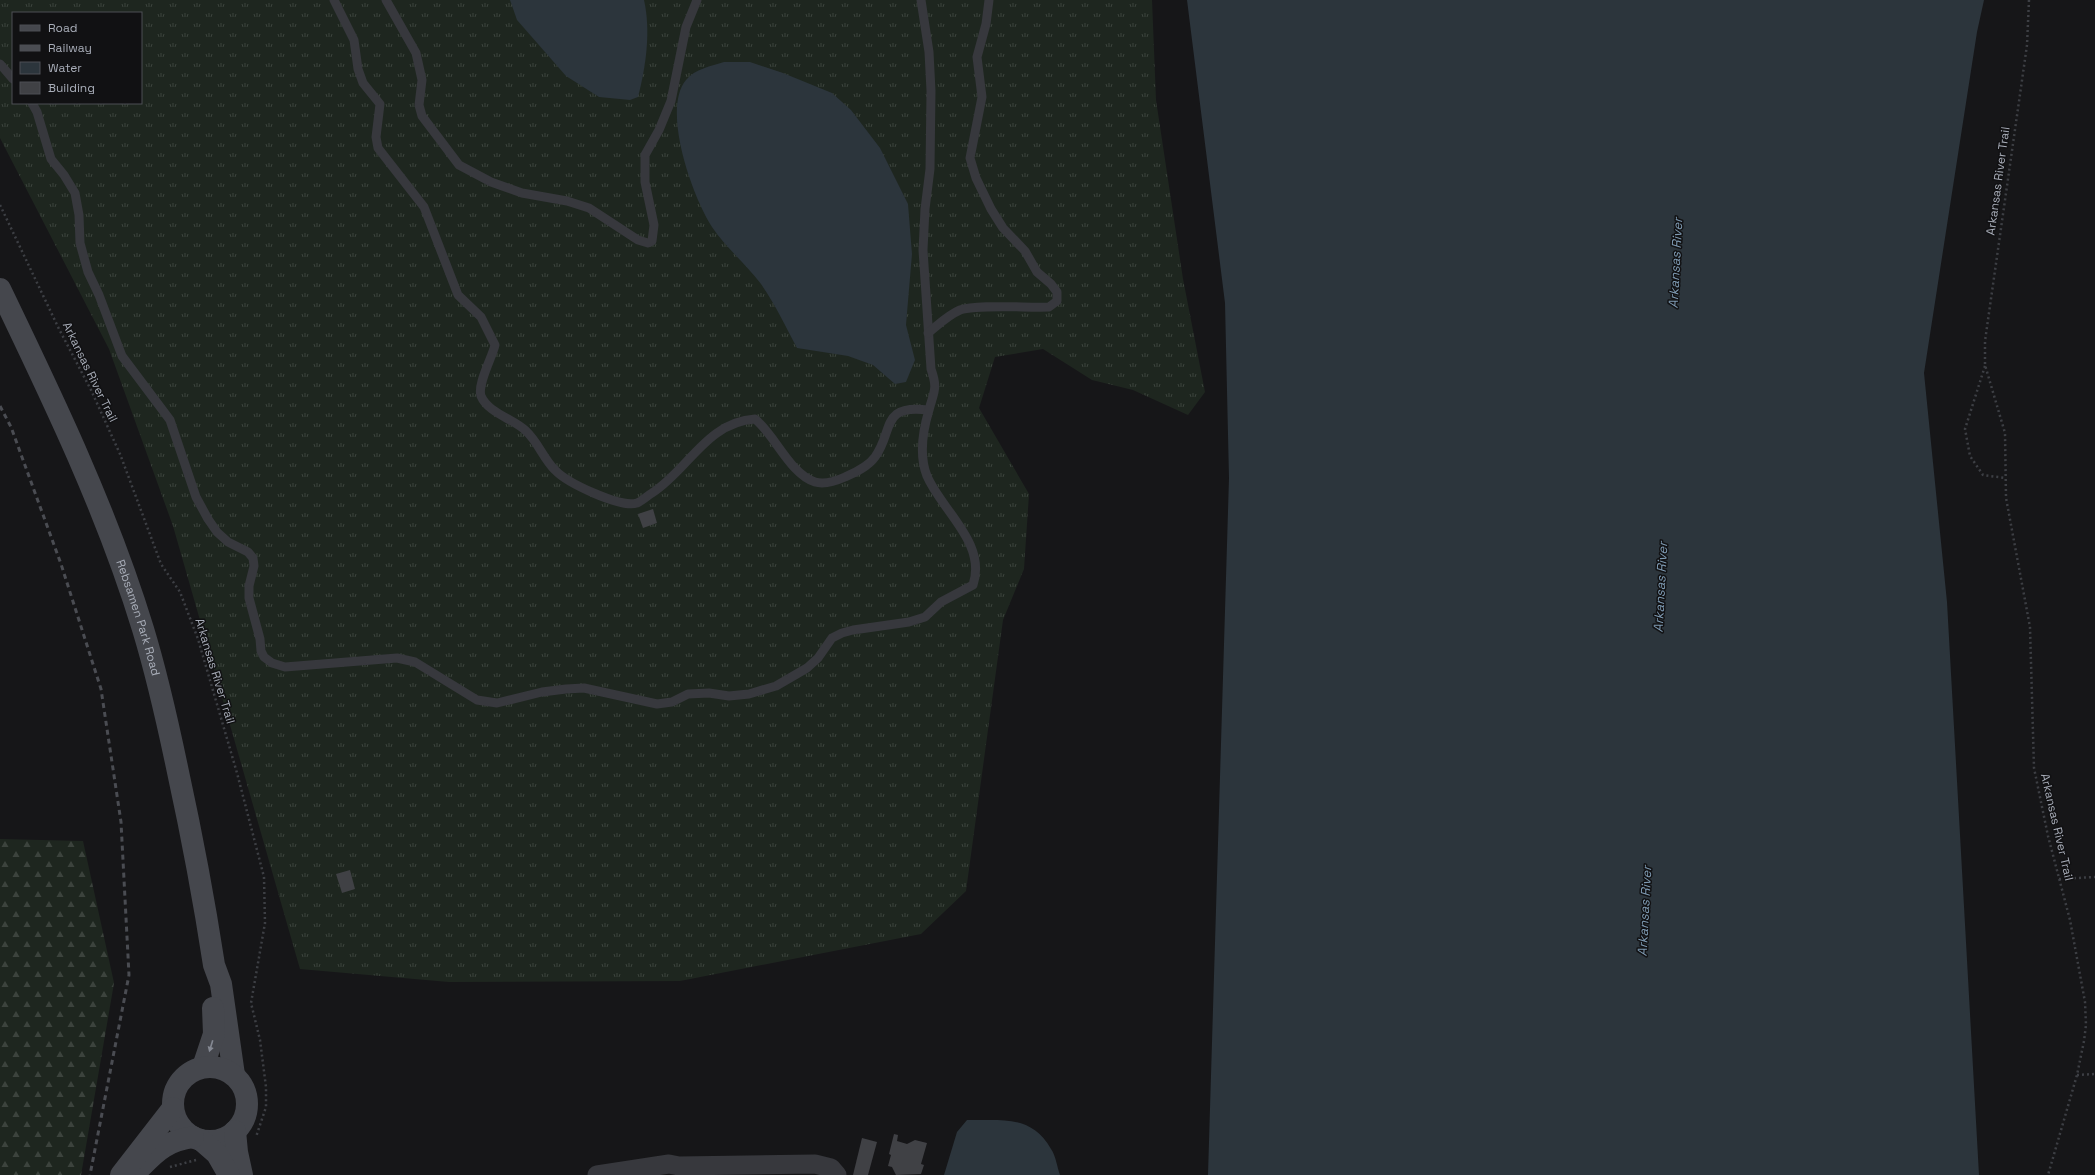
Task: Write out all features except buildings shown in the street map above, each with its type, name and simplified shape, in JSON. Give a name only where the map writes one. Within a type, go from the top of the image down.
[{"type":"street","name":"Rebsamen Park Road","points":[[0,289],[54,401],[83,469],[143,629],[186,807],[214,965],[221,984],[234,1075],[246,1094],[247,1105],[245,1116],[235,1131]]},
{"type":"street","name":"Rebsamen Park Road","points":[[203,1067],[214,1034],[212,984],[214,965]]},
{"type":"street","points":[[199,1145],[178,1123],[173,1108],[175,1092],[188,1074],[203,1067],[218,1068],[234,1075]]},
{"type":"street","points":[[121,1175],[173,1108]]},
{"type":"street","points":[[199,1145],[222,1139],[235,1131],[237,1152],[242,1175]]},
{"type":"street","points":[[134,1175],[158,1150],[176,1140],[199,1145],[217,1154],[229,1175]]},
{"type":"street","points":[[597,1175],[669,1164],[679,1166],[778,1163],[815,1164],[831,1168],[838,1175]]},
{"type":"lane","points":[[334,0],[354,40],[358,69],[363,83],[380,104],[376,137],[378,148],[424,207],[458,295],[481,317],[495,345],[491,360],[481,383],[481,396],[487,404],[525,430],[536,441],[554,469],[564,478],[615,501],[628,504],[638,503],[665,485],[708,439],[718,431],[743,420],[755,419],[763,426],[783,455],[803,475],[815,482],[834,482],[857,471],[874,459],[887,426],[893,416],[906,410],[928,410]]},
{"type":"lane","points":[[386,0],[416,53],[422,80],[419,105],[422,116],[459,165],[491,182],[522,193],[567,200],[589,208],[638,240],[648,244],[652,241],[654,225],[645,182],[644,155],[659,130],[671,101],[686,27],[697,0]]},
{"type":"lane","points":[[33,104],[37,112],[50,159],[64,175],[75,193],[79,215],[80,243],[86,265],[122,356],[170,420],[196,497],[208,519],[217,532],[228,542],[248,552],[254,558],[254,566],[249,586],[249,598],[260,639],[261,651],[264,657],[272,663],[285,667],[319,666],[397,658],[415,662],[477,700],[497,703],[542,692],[584,688],[657,704],[672,702],[688,694],[749,694],[776,686],[807,668],[818,658],[832,638],[853,630],[909,622],[925,617],[940,602],[973,584],[976,575],[972,550],[962,529],[939,496],[927,475],[922,453],[928,410],[934,396],[935,381],[931,369],[923,250],[925,208],[930,169],[931,91],[929,52],[921,0]]},
{"type":"lane","points":[[928,333],[950,316],[962,310],[976,308],[1049,307],[1056,301],[1057,292],[1051,284],[1037,272],[1026,251],[1003,228],[991,209],[976,178],[970,158],[982,97],[977,57],[986,24],[989,0]]},
{"type":"lane","points":[[0,64],[12,78]]},
{"type":"path","name":"Arkansas River Trail","points":[[2029,0],[2027,45],[1984,342],[1985,365],[2005,433],[2006,498],[2030,627],[2033,680],[2034,768],[2059,879],[2070,920],[2085,1002],[2086,1025],[2077,1075],[2048,1175]]},
{"type":"path","name":"Arkansas River Trail","points":[[0,205],[120,454],[161,564],[180,592],[198,639],[237,774],[264,877],[265,923],[251,1003],[260,1040],[266,1087],[266,1108],[256,1136],[256,1141]]},
{"type":"path","name":"Arkansas River Trail","points":[[1985,365],[1965,429],[1970,456],[1983,475],[2005,478]]},
{"type":"path","points":[[2059,879],[2095,877]]},
{"type":"path","points":[[2077,1075],[2095,1074]]},
{"type":"path","points":[[164,1168],[199,1145]]},
{"type":"green space","points":[[0,0],[1152,0],[1156,100],[1183,279],[1205,392],[1188,415],[1133,390],[1092,380],[1043,349],[995,357],[979,408],[1029,494],[1024,569],[1003,620],[966,891],[921,934],[680,981],[449,982],[300,969],[173,526],[109,349],[0,138]]},
{"type":"green space","points":[[0,839],[83,841],[114,983],[81,1175],[0,1175]]},
{"type":"water","points":[[510,0],[644,0],[647,24],[647,48],[638,97],[630,100],[599,97],[566,76],[517,20]]},
{"type":"water","name":"Arkansas River","points":[[1187,0],[1984,0],[1977,32],[1924,373],[1947,602],[1979,1175],[1208,1175],[1229,478],[1225,303]]},
{"type":"water","points":[[724,62],[750,62],[783,73],[832,93],[851,110],[880,148],[908,204],[912,254],[906,325],[915,360],[906,382],[895,384],[873,365],[848,356],[797,348],[776,308],[761,284],[723,242],[704,214],[696,196],[682,154],[678,132],[677,112],[679,94],[686,80],[694,73]]},
{"type":"water","points":[[967,1120],[1003,1120],[1025,1125],[1034,1130],[1043,1138],[1053,1152],[1060,1175],[944,1175],[957,1132]]},
{"type":"railway","points":[[0,406],[11,427],[61,564],[101,689],[121,822],[129,975],[90,1175]]}]
